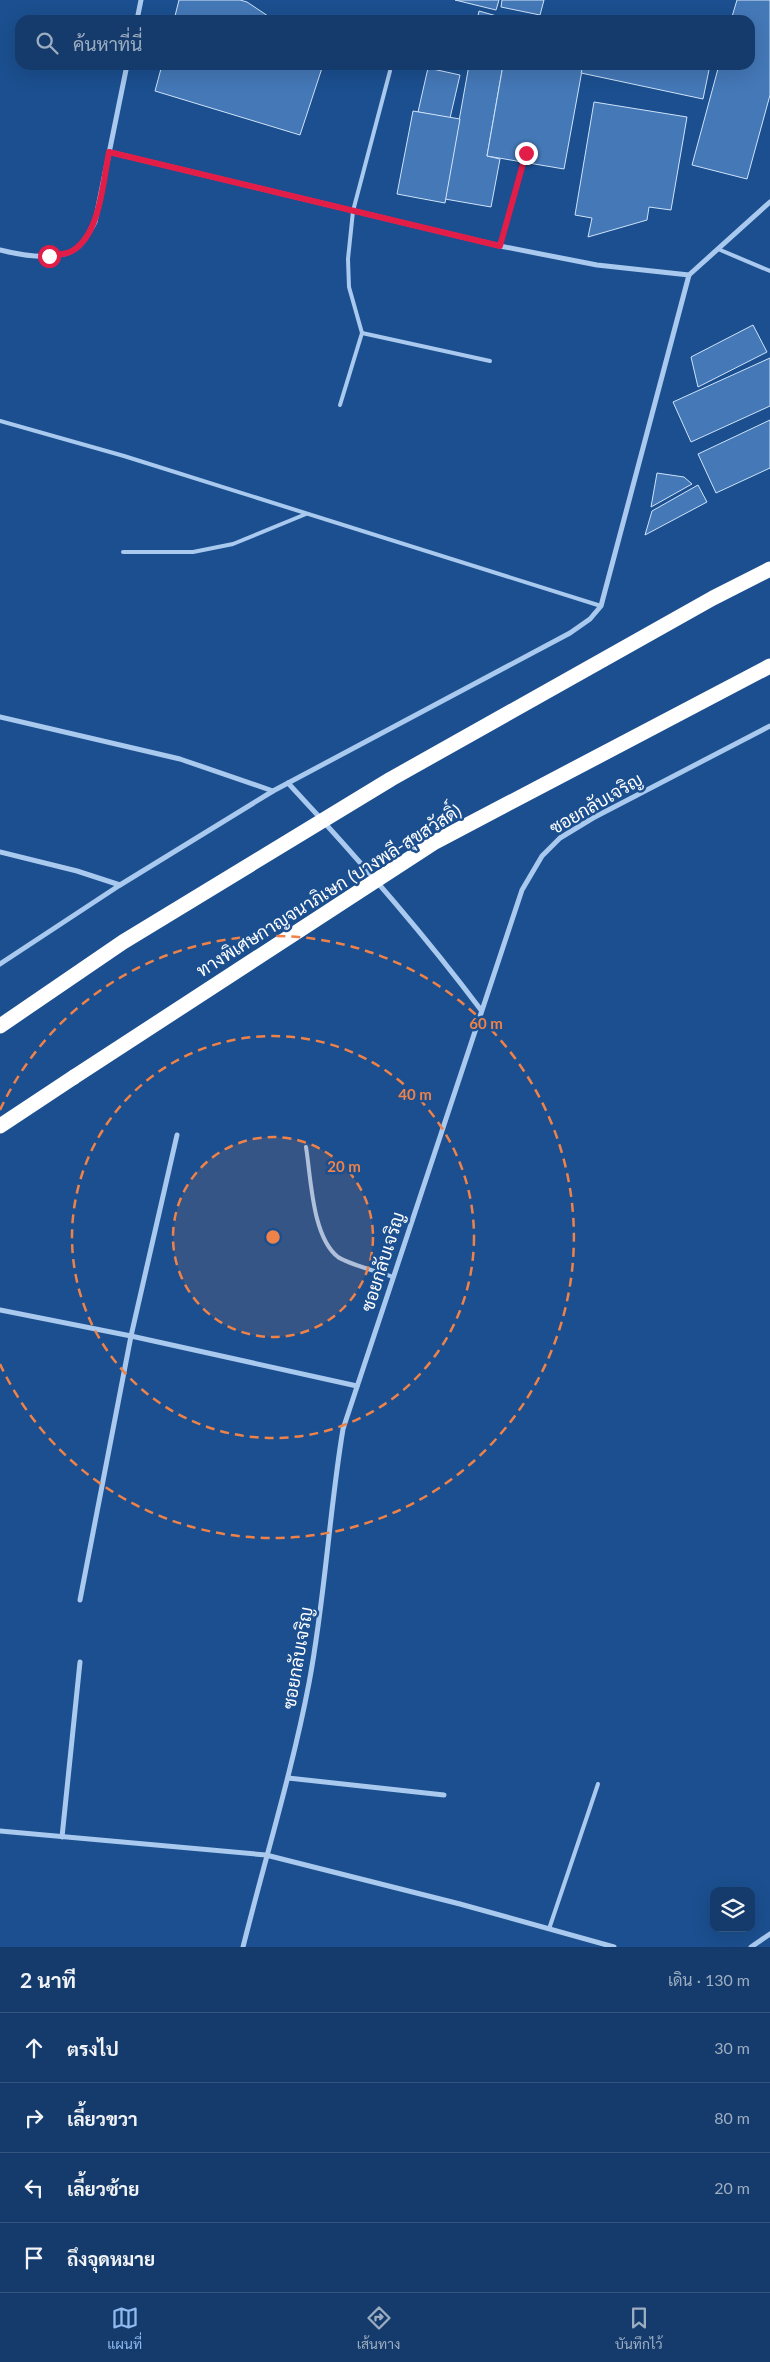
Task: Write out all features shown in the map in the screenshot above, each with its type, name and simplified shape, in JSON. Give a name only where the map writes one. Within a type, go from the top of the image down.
[{"type":"highway","points":[[0,1026],[123,942],[391,779],[713,598],[770,570]]},
{"type":"highway","name":"ทางพิเศษกาญจนาภิเษก (บางพลี-สุขสวัสดิ์)","points":[[0,1126],[435,842],[770,666]]},
{"type":"street","points":[[138,15],[141,0]]},
{"type":"street","points":[[0,250],[49,256],[71,252],[82,242],[95,222],[126,70]]},
{"type":"street","points":[[109,152],[500,246],[597,265],[689,275]]},
{"type":"street","points":[[0,964],[120,885],[288,783],[570,633],[590,619],[601,606],[689,275],[770,202]]},
{"type":"street","points":[[0,717],[180,759],[273,792]]},
{"type":"street","name":"ซอยกลับเจริญ","points":[[243,1947],[288,1778],[308,1684],[321,1610],[332,1495],[343,1429],[522,890],[542,856],[560,838],[593,818],[770,726]]},
{"type":"street","points":[[288,783],[393,898],[438,952],[481,1010]]},
{"type":"street","points":[[0,852],[77,871],[120,885]]},
{"type":"street","points":[[80,1600],[131,1336],[177,1135]]},
{"type":"street","points":[[0,1310],[131,1336],[357,1386]]},
{"type":"street","points":[[62,1837],[80,1662]]},
{"type":"street","points":[[288,1778],[444,1795]]},
{"type":"street","points":[[0,1831],[266,1855],[460,1904],[614,1947]]},
{"type":"street","points":[[751,1947],[770,1934]]},
{"type":"lane","points":[[340,405],[362,332],[349,286],[348,258],[353,211],[390,71]]},
{"type":"lane","points":[[500,246],[526,153]]},
{"type":"lane","points":[[718,249],[770,271]]},
{"type":"lane","points":[[362,332],[490,361]]},
{"type":"lane","points":[[0,420],[124,456],[601,606]]},
{"type":"lane","points":[[123,552],[193,552],[233,544],[306,514]]},
{"type":"lane","points":[[306,1147],[318,1224],[327,1244],[338,1257],[393,1277]]},
{"type":"lane","points":[[549,1929],[598,1784]]},
{"type":"building","points":[[179,0],[240,0],[247,2],[266,15],[175,15]]},
{"type":"building","points":[[455,0],[499,0],[496,10]]},
{"type":"building","points":[[502,0],[544,0],[540,15],[501,7]]},
{"type":"building","points":[[737,0],[770,0],[770,95],[747,179],[692,165],[718,70],[755,70],[755,15],[732,15]]},
{"type":"building","points":[[479,11],[493,15],[478,15]]},
{"type":"building","points":[[161,70],[321,70],[300,135],[155,91]]},
{"type":"building","points":[[428,70],[460,75],[450,118],[418,112]]},
{"type":"building","points":[[468,70],[502,70],[487,156],[500,159],[491,207],[445,199]]},
{"type":"building","points":[[502,70],[582,70],[564,169],[487,156]]},
{"type":"building","points":[[582,70],[709,70],[703,99],[581,73]]},
{"type":"building","points":[[594,102],[687,117],[671,210],[649,207],[647,220],[588,237],[592,218],[575,215]]},
{"type":"building","points":[[413,111],[460,119],[445,203],[397,194]]},
{"type":"building","points":[[753,325],[767,352],[698,387],[691,357]]},
{"type":"building","points":[[770,358],[770,406],[691,442],[673,402]]},
{"type":"building","points":[[770,420],[770,468],[716,493],[698,454]]},
{"type":"building","points":[[657,473],[684,477],[692,484],[651,507]]},
{"type":"building","points":[[698,485],[707,502],[645,535],[652,511]]},
{"type":"route","points":[[49,256],[71,252],[82,242],[95,222],[109,152],[500,246],[526,153]]}]
